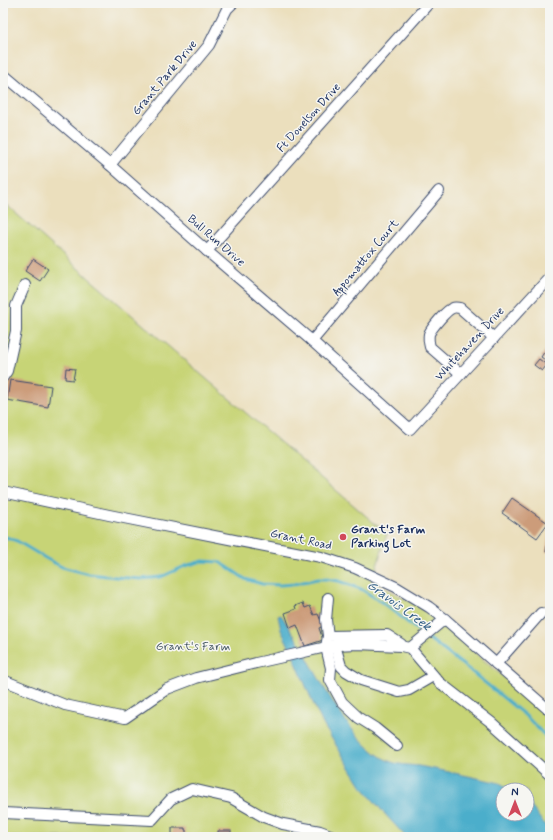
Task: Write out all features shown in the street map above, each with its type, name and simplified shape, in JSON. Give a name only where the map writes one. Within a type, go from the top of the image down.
[{"type":"street","name":"Grant Park Drive","points":[[110,165],[210,45],[227,10],[233,3]]},
{"type":"street","name":"Ft Donelson Drive","points":[[207,251],[429,3]]},
{"type":"street","name":"Bull Run Drive","points":[[3,74],[312,341],[410,429]]},
{"type":"street","name":"Appomattox Court","points":[[312,341],[439,192]]},
{"type":"street","name":"Whitehaven Drive","points":[[410,429],[550,277]]},
{"type":"street","points":[[3,377],[7,371],[16,331],[16,306],[25,285]]},
{"type":"street","points":[[461,374],[430,347],[428,341],[429,334],[439,320],[450,309],[454,307],[460,308],[494,338]]},
{"type":"street","name":"Grant Road","points":[[3,492],[175,528],[321,556],[355,568],[396,587],[429,607],[550,711]]},
{"type":"street","points":[[328,598],[326,620],[330,646],[330,680],[342,702],[359,718],[376,728],[397,746]]},
{"type":"street","points":[[496,664],[541,613]]},
{"type":"street","points":[[3,680],[65,705],[125,718],[167,689],[196,678],[256,662],[330,646],[389,644],[407,647],[419,641],[444,619]]},
{"type":"street","points":[[328,636],[387,635],[407,647],[439,682],[492,723],[550,775]]},
{"type":"street","points":[[330,646],[341,666],[346,671],[361,680],[399,692],[409,690],[433,676]]},
{"type":"street","points":[[3,813],[152,820],[171,799],[192,789],[231,798],[264,817],[283,824],[320,831],[336,837]]},
{"type":"green space","name":"Grant's Farm","points":[[3,202],[90,279],[387,534],[372,582],[411,602],[429,614],[550,716],[550,837],[3,837]]},
{"type":"water","points":[[281,615],[301,646],[317,676],[339,711],[363,742],[376,753],[389,761],[404,765],[419,766],[495,782],[495,822],[535,822],[535,812],[550,832],[550,837],[406,837],[363,788],[324,726],[281,630],[278,616]]},
{"type":"building","points":[[33,259],[48,269],[40,281],[25,271]]},
{"type":"building","points":[[3,294],[6,295],[4,308],[3,308]]},
{"type":"building","points":[[545,351],[550,355],[550,360],[548,362],[541,357]]},
{"type":"building","points":[[539,359],[547,365],[542,371],[534,365]]},
{"type":"building","points":[[66,368],[75,369],[73,380],[65,379]]},
{"type":"building","points":[[10,380],[51,386],[48,407],[7,400]]},
{"type":"building","points":[[512,498],[548,523],[537,538],[502,513]]},
{"type":"building","points":[[549,533],[550,552],[546,552]]},
{"type":"building","points":[[303,603],[305,608],[310,606],[314,615],[318,614],[323,626],[319,628],[323,640],[305,646],[297,625],[290,628],[285,613],[296,609],[295,606]]},
{"type":"building","points":[[172,828],[185,828],[186,837],[172,837]]},
{"type":"building","points":[[218,831],[231,831],[231,837],[218,837]]},
{"type":"waterway","name":"Gravois Creek","points":[[3,536],[17,541],[62,567],[89,574],[141,579],[161,577],[185,566],[203,561],[219,562],[245,579],[262,584],[294,584],[317,579],[326,579],[339,581],[361,589],[380,601],[472,672],[527,717],[550,741]]},
{"type":"place","name":"Grant's Farm Parking Lot","points":[[343,537]]}]
